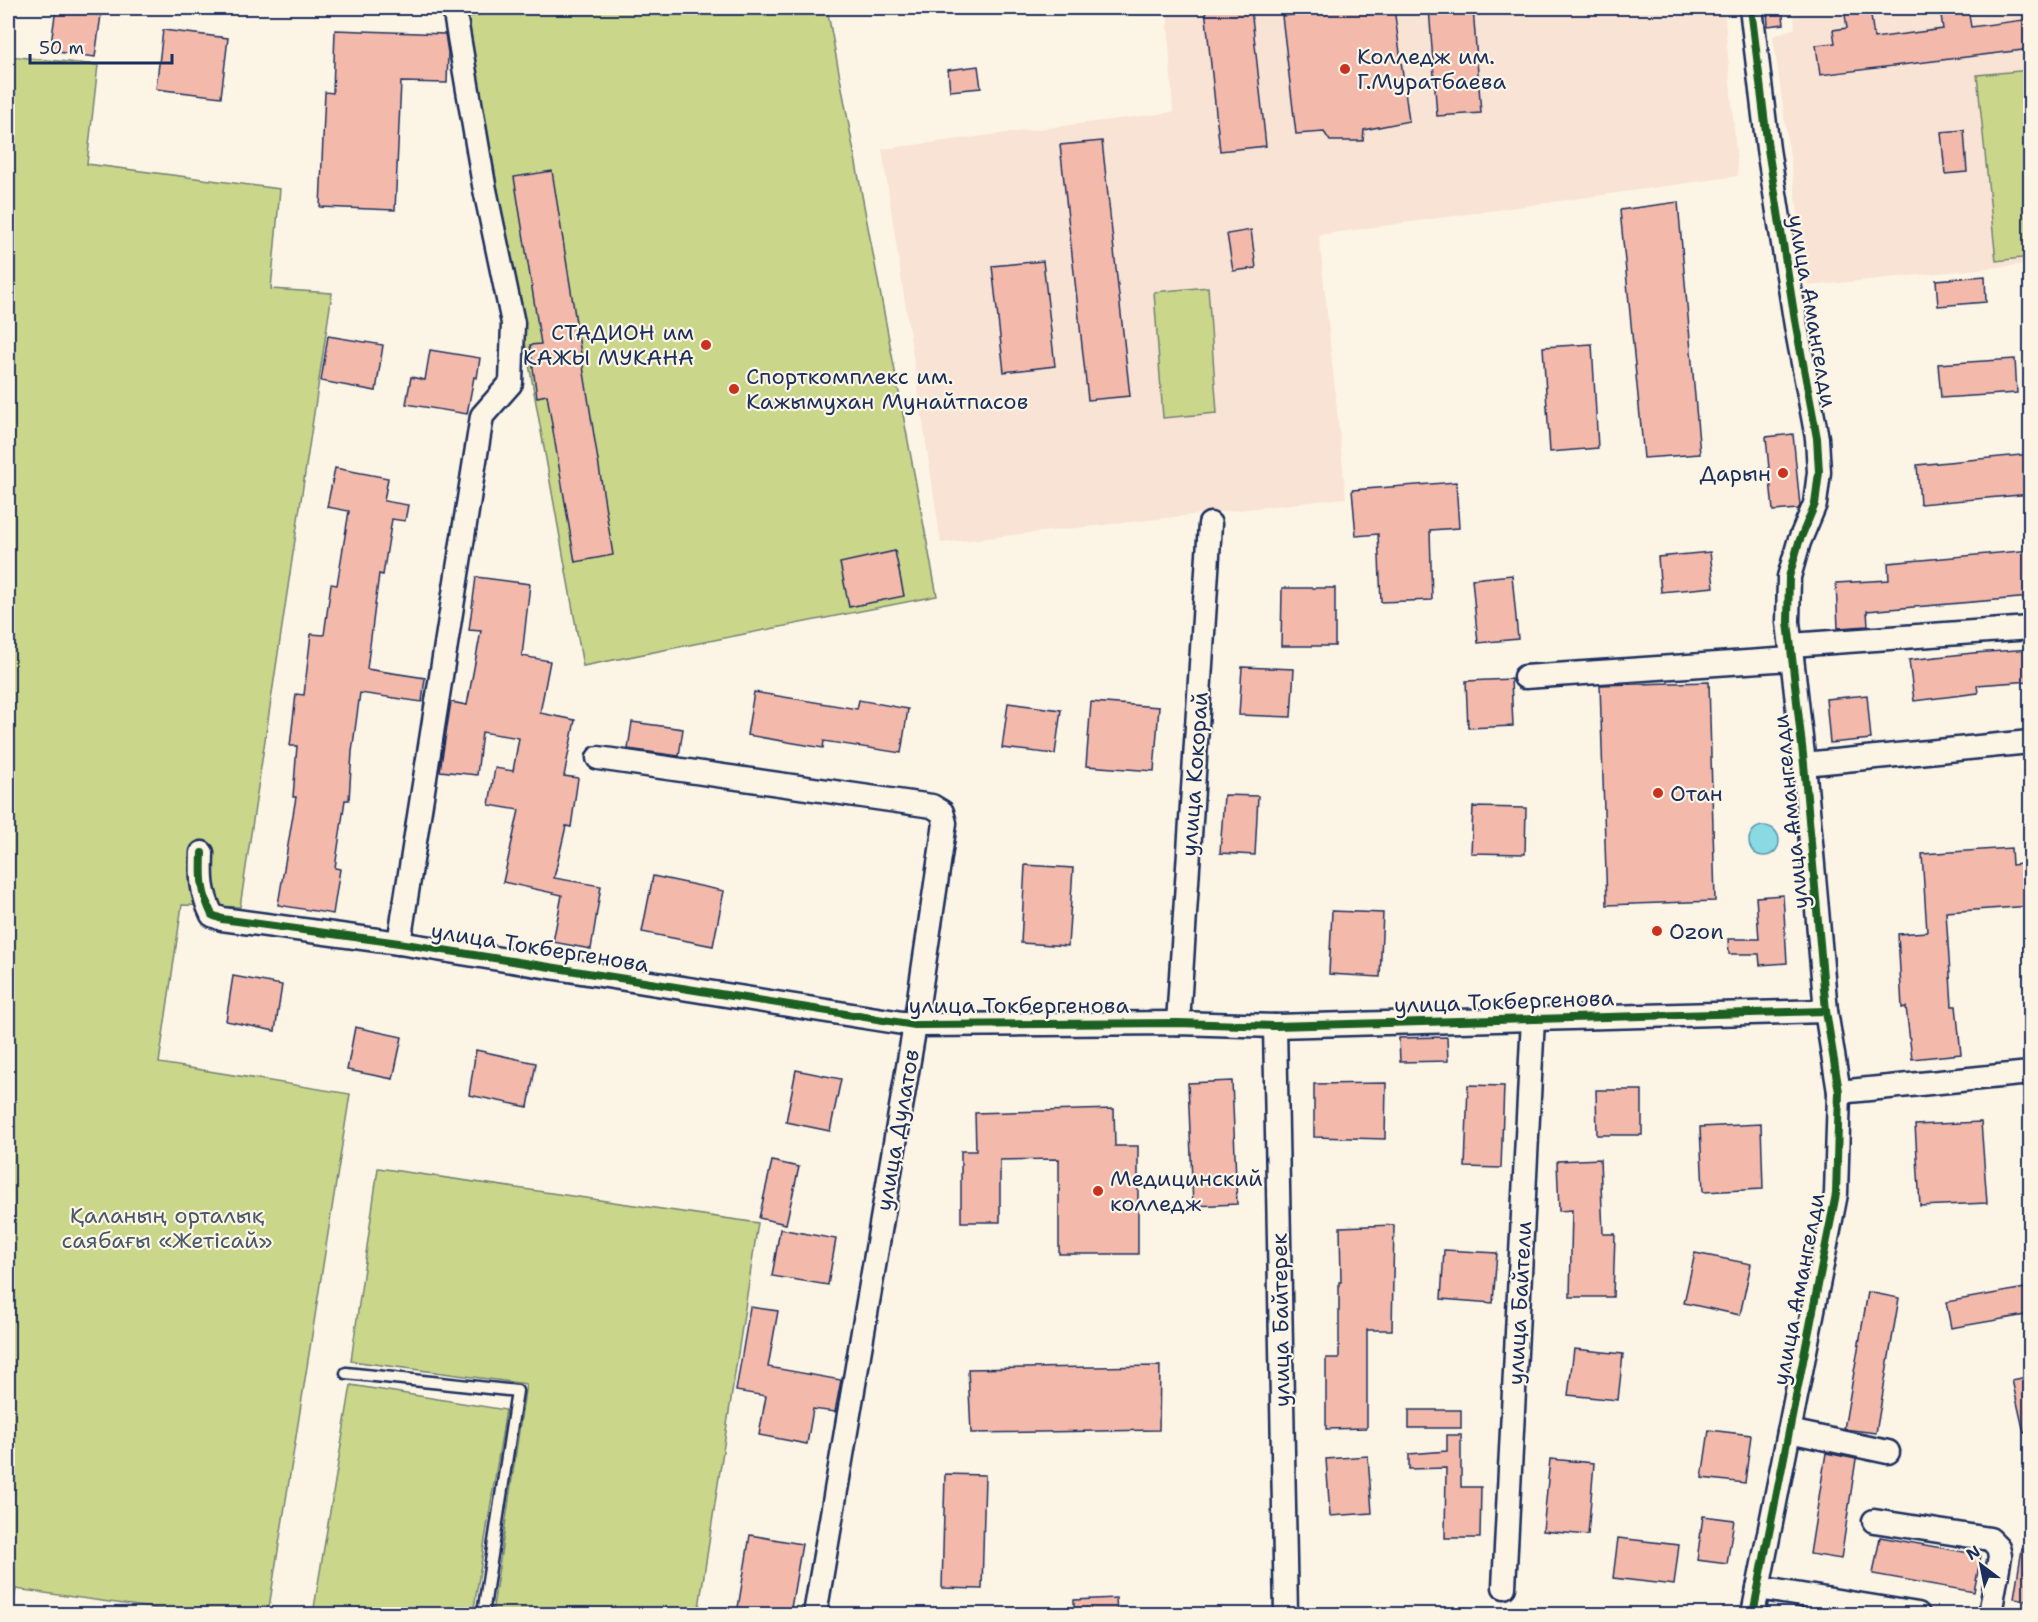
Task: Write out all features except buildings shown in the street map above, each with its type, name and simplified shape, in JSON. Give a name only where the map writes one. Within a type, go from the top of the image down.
[{"type":"street","points":[[399,943],[482,416],[512,383],[513,322],[484,185],[454,8]]},
{"type":"street","name":"улица Амангелди","points":[[1752,8],[1768,149],[1820,472],[1815,504],[1799,542],[1789,577],[1788,622],[1804,764],[1826,1011],[1839,1092],[1836,1194],[1753,1614]]},
{"type":"street","name":"улица Кокорай","points":[[1178,1023],[1210,524]]},
{"type":"street","points":[[1525,678],[2031,628]]},
{"type":"street","points":[[1804,764],[2031,742]]},
{"type":"street","name":"улица Дулатов","points":[[598,758],[932,806],[942,812],[945,823],[915,1025],[815,1614]]},
{"type":"street","name":"улица Токбергенова","points":[[202,853],[201,884],[205,899],[212,915],[222,919],[399,943],[915,1025],[1178,1023],[1275,1026],[1826,1011]]},
{"type":"street","name":"улица Байтели","points":[[1504,1587],[1533,1018]]},
{"type":"street","name":"улица Байтерек","points":[[1275,1026],[1286,1614]]},
{"type":"street","points":[[1839,1092],[2031,1073]]},
{"type":"street","points":[[1789,1431],[1888,1452]]},
{"type":"street","points":[[1874,1521],[1990,1539],[1998,1547],[2000,1556],[1990,1614]]},
{"type":"street","points":[[1758,1588],[1918,1614]]},
{"type":"lane","points":[[346,1373],[517,1391],[483,1614]]},
{"type":"shaded area","points":[[1167,8],[1724,8],[1738,176],[1319,235],[1346,498],[941,543],[882,149],[1173,112]]},
{"type":"shaded area","points":[[1793,8],[2030,8],[2030,264],[1808,286],[1773,36],[1795,28]]},
{"type":"green space","points":[[516,8],[827,8],[937,596],[583,666],[467,17]]},
{"type":"green space","name":"Қаланың орталық саябағы «Жетісай»","points":[[8,56],[98,65],[87,164],[280,189],[271,289],[332,293],[240,907],[182,905],[159,1063],[350,1094],[268,1614],[196,1614],[16,1589],[11,1614],[8,1614]]},
{"type":"green space","points":[[2030,70],[2030,257],[1996,261],[1977,75]]},
{"type":"green space","points":[[1208,287],[1217,413],[1163,418],[1154,292]]},
{"type":"green space","points":[[378,1168],[758,1223],[698,1614],[492,1614],[526,1384],[351,1361]]},
{"type":"green space","points":[[351,1385],[506,1410],[473,1614],[313,1614]]},
{"type":"water","points":[[1764,826],[1774,831],[1779,841],[1774,851],[1764,856],[1754,851],[1749,841],[1754,831]]},
{"type":"cycle path","points":[[1751,8],[1768,149],[1796,326],[1817,438],[1819,472],[1815,504],[1799,542],[1789,577],[1788,622],[1804,764],[1826,1011],[1839,1092],[1836,1194],[1753,1614]]},
{"type":"cycle path","points":[[202,853],[202,878],[206,899],[212,915],[222,919],[399,943],[915,1025],[1178,1023],[1275,1026],[1826,1011]]},
{"type":"place","name":"Колледж им. Г.Муратбаева","points":[[1345,69]]},
{"type":"place","name":"СТАДИОН им КАЖЫ МУКАНА","points":[[706,345]]},
{"type":"place","name":"Спорткомплекс им. Кажымухан Мунайтпасов","points":[[734,389]]},
{"type":"place","name":"Дарын","points":[[1783,473]]},
{"type":"place","name":"Отан","points":[[1658,793]]},
{"type":"place","name":"Ozon","points":[[1657,931]]},
{"type":"place","name":"Медицинский колледж","points":[[1098,1191]]}]
